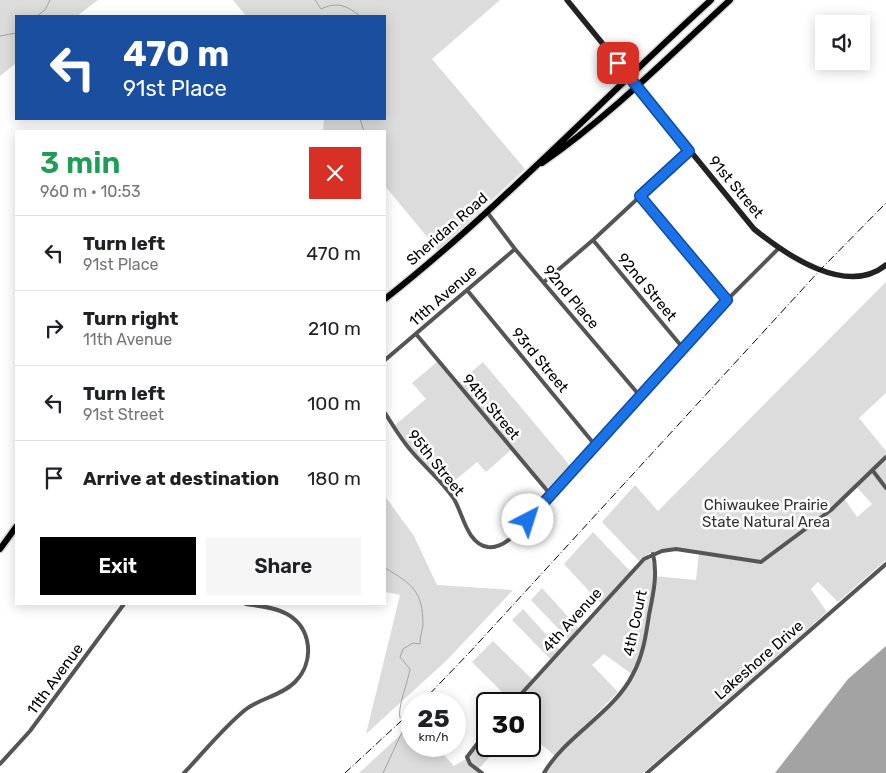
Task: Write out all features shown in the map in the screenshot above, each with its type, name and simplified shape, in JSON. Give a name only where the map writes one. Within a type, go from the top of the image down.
[{"type":"main road","name":"Sheridan Road","points":[[386,298],[487,212],[628,76],[711,0]]},
{"type":"main road","name":"Sheridan Road","points":[[525,175],[571,143],[637,86],[730,0]]},
{"type":"main road","points":[[0,549],[15,528]]},
{"type":"street","name":"91st Street","points":[[567,0],[754,229],[778,249],[837,275],[865,276],[886,265]]},
{"type":"street","points":[[544,282],[593,240],[689,151]]},
{"type":"street","points":[[640,196],[727,300]]},
{"type":"street","name":"92nd Place","points":[[487,212],[515,249],[640,396]]},
{"type":"street","name":"92nd Street","points":[[593,240],[683,348]]},
{"type":"street","name":"11th Avenue","points":[[386,359],[515,249]]},
{"type":"street","points":[[550,494],[727,300],[778,249]]},
{"type":"street","name":"93rd Street","points":[[467,290],[595,445]]},
{"type":"street","name":"94th Street","points":[[416,334],[550,494]]},
{"type":"street","name":"95th Street","points":[[386,413],[413,453],[450,493],[472,538],[480,544],[490,547],[502,544],[512,537],[550,494]]},
{"type":"street","points":[[653,554],[676,549],[761,562],[831,510],[886,457]]},
{"type":"street","points":[[873,471],[886,488]]},
{"type":"street","name":"4th Court","points":[[544,773],[555,756],[621,691],[633,675],[643,648],[655,580],[653,554]]},
{"type":"street","name":"4th Avenue","points":[[523,692],[630,572],[640,562],[653,554]]},
{"type":"street","name":"Lakeshore Drive","points":[[647,773],[886,564]]},
{"type":"street","name":"11th Avenue","points":[[0,764],[30,731],[123,605]]},
{"type":"street","points":[[184,773],[247,708],[285,690],[295,682],[301,674],[309,654],[306,637],[295,620],[286,613],[250,605]]},
{"type":"street","points":[[476,743],[469,751],[467,761],[482,773]]},
{"type":"green space","points":[[0,0],[98,0],[78,15],[15,15],[15,64],[0,76]]},
{"type":"green space","points":[[233,0],[500,0],[432,59],[525,169],[438,250],[386,187],[386,130],[323,130],[324,120],[386,120],[386,15],[245,15]]},
{"type":"green space","name":"Chiwaukee Prairie State Natural Area","points":[[886,282],[886,393],[859,418],[886,451],[886,560],[838,602],[818,582],[811,589],[827,612],[643,773],[544,773],[552,760],[604,713],[633,675],[604,654],[592,665],[618,692],[555,756],[541,744],[541,692],[502,692],[472,662],[493,641],[534,681],[552,661],[512,620],[523,609],[561,651],[570,641],[531,600],[542,588],[580,630],[602,605],[564,564],[593,532],[631,572],[641,563],[602,522],[635,485],[658,511]],"holes":[[[855,485],[872,504],[857,517],[843,497]],[[674,547],[699,552],[696,580],[654,576],[653,563],[648,554]]]},
{"type":"green space","points":[[437,362],[456,385],[483,362],[572,468],[558,483],[550,488],[546,487],[513,448],[486,472],[477,462],[447,487],[410,447],[395,425],[426,399],[412,383]]},
{"type":"green space","points":[[386,497],[414,536],[437,585],[513,590],[447,660],[412,692],[401,692],[401,702],[366,734],[400,595],[386,592]]},
{"type":"green space","points":[[401,734],[401,757],[446,757],[454,766],[469,757],[476,748],[476,757],[489,757],[477,771],[479,773],[359,773]]},
{"type":"shaded area","points":[[886,646],[886,773],[775,773],[848,679]]},
{"type":"waterway","points":[[38,15],[45,10],[50,0]]},
{"type":"waterway","points":[[315,0],[321,9],[337,5],[358,15]]},
{"type":"waterway","points":[[0,36],[15,33]]},
{"type":"waterway","points":[[360,120],[364,130]]},
{"type":"waterway","points":[[386,569],[409,584],[414,590],[421,604],[422,613],[423,625],[420,644],[413,643],[403,649],[400,657],[410,669],[401,702],[400,718]]},
{"type":"waterway","points":[[383,773],[401,734]]},
{"type":"railway","points":[[432,692],[821,269],[886,203]]},
{"type":"railway","points":[[345,773],[401,721]]},
{"type":"route","points":[[528,520],[664,372],[683,348],[727,300],[640,196],[689,151],[618,63]]}]
